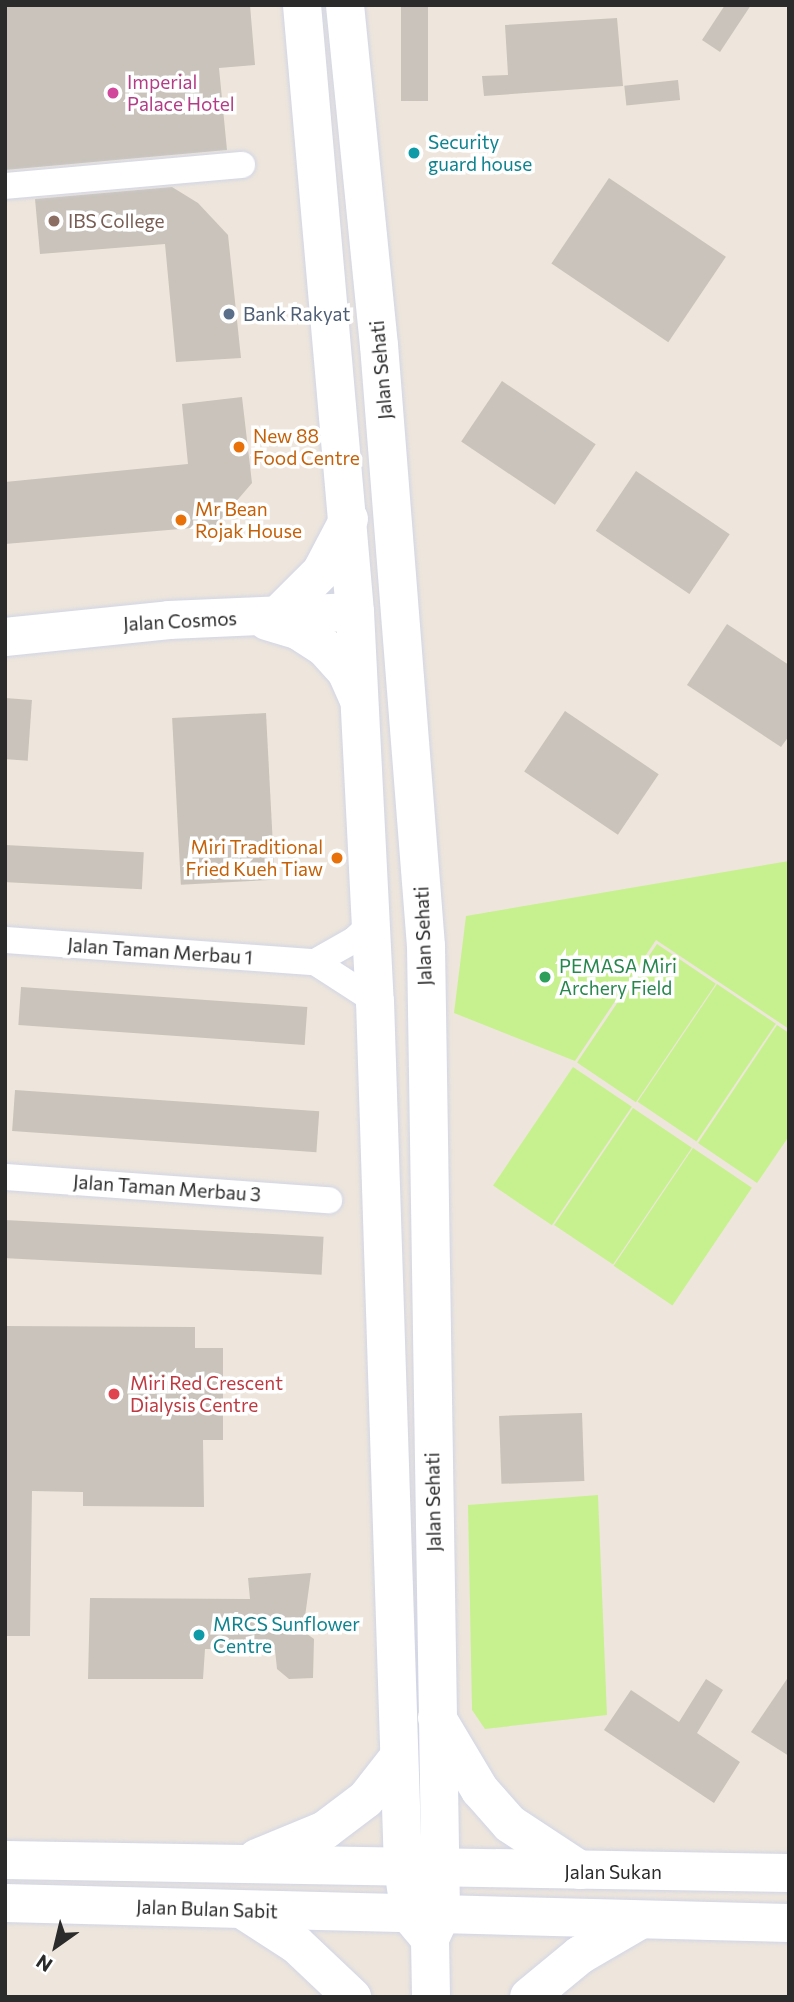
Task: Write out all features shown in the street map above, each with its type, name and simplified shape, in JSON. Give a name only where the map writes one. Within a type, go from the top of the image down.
[{"type":"main road","points":[[302,5],[349,518],[355,612],[375,1001],[397,1758],[421,1869],[431,1997]]},
{"type":"main road","name":"Jalan Sehati","points":[[345,5],[379,345],[426,946],[436,1717],[421,1869]]},
{"type":"main road","points":[[355,612],[379,556],[365,380],[379,345]]},
{"type":"main road","points":[[261,616],[321,572],[349,518]]},
{"type":"main road","points":[[355,612],[378,641],[390,671],[410,919],[426,946]]},
{"type":"main road","name":"Jalan Cosmos","points":[[5,637],[169,620],[355,612]]},
{"type":"main road","points":[[261,616],[299,631],[325,648],[346,671],[359,699]]},
{"type":"main road","points":[[436,1717],[480,1790],[510,1824],[584,1872]]},
{"type":"main road","points":[[232,1865],[278,1852],[325,1830],[366,1799],[397,1758]]},
{"type":"main road","points":[[5,1860],[421,1869]]},
{"type":"main road","name":"Jalan Sukan","points":[[421,1869],[789,1873]]},
{"type":"main road","name":"Jalan Bulan Sabit","points":[[5,1903],[243,1910],[427,1923]]},
{"type":"main road","points":[[243,1910],[297,1945],[352,1997]]},
{"type":"main road","points":[[529,1997],[580,1955],[637,1922]]},
{"type":"main road","points":[[427,1923],[789,1923]]},
{"type":"street","points":[[5,186],[242,165]]},
{"type":"street","points":[[371,924],[354,940],[315,962],[375,1001]]},
{"type":"street","name":"Jalan Taman Merbau 1","points":[[5,940],[315,962]]},
{"type":"street","name":"Jalan Taman Merbau 3","points":[[5,1177],[329,1200]]},
{"type":"green space","name":"PEMASA Miri Archery Field","points":[[789,861],[789,1029],[656,940],[575,1061],[454,1013],[466,916]]},
{"type":"green space","points":[[657,944],[716,984],[636,1102],[577,1063]]},
{"type":"green space","points":[[717,984],[776,1024],[696,1141],[638,1102]]},
{"type":"green space","points":[[777,1025],[789,1033],[789,1136],[757,1183],[698,1143]]},
{"type":"green space","points":[[573,1067],[632,1107],[552,1225],[493,1186]]},
{"type":"green space","points":[[633,1108],[692,1148],[613,1265],[554,1225]]},
{"type":"green space","points":[[693,1148],[752,1188],[672,1305],[614,1266]]},
{"type":"green space","points":[[598,1495],[607,1715],[485,1729],[472,1710],[468,1505]]},
{"type":"building","name":"Imperial Palace Hotel","points":[[5,5],[250,5],[255,65],[219,68],[227,150],[5,170]]},
{"type":"building","points":[[401,5],[428,5],[428,101],[401,101]]},
{"type":"building","points":[[725,5],[751,5],[720,52],[702,40]]},
{"type":"building","points":[[617,18],[623,86],[484,96],[482,76],[508,75],[505,25]]},
{"type":"building","points":[[678,80],[680,100],[626,106],[624,86]]},
{"type":"building","points":[[609,178],[726,257],[668,342],[551,263]]},
{"type":"building","points":[[172,187],[198,203],[228,235],[241,358],[176,362],[165,244],[40,254],[35,199]]},
{"type":"building","points":[[502,381],[596,444],[555,505],[461,442]]},
{"type":"building","points":[[242,397],[252,483],[215,526],[5,544],[5,482],[188,464],[182,404]]},
{"type":"building","points":[[636,471],[730,534],[689,594],[596,531]]},
{"type":"building","points":[[727,624],[789,665],[789,736],[781,747],[687,685]]},
{"type":"building","points":[[5,698],[32,700],[28,761],[5,759]]},
{"type":"building","points":[[565,711],[659,774],[618,835],[524,772]]},
{"type":"building","points":[[266,713],[275,880],[181,885],[172,718]]},
{"type":"building","points":[[5,845],[144,852],[142,889],[5,882]]},
{"type":"building","points":[[21,987],[307,1007],[305,1045],[18,1025]]},
{"type":"building","points":[[15,1090],[319,1111],[316,1152],[12,1131]]},
{"type":"building","points":[[5,1220],[324,1237],[322,1275],[5,1258]]},
{"type":"building","name":"Miri Red Crescent Dialysis Centre","points":[[5,1326],[195,1327],[195,1348],[223,1348],[223,1440],[203,1440],[204,1507],[83,1506],[83,1492],[32,1491],[30,1636],[5,1636]]},
{"type":"building","points":[[582,1413],[584,1481],[501,1484],[499,1416]]},
{"type":"building","name":"MRCS Sunflower Centre","points":[[311,1573],[303,1631],[314,1639],[313,1678],[289,1679],[277,1669],[275,1650],[205,1649],[203,1679],[88,1679],[90,1598],[250,1599],[248,1578]]},
{"type":"building","points":[[789,1676],[789,1756],[751,1732]]},
{"type":"building","points":[[706,1679],[723,1690],[697,1733],[740,1762],[714,1803],[604,1730],[631,1690],[679,1722]]},
{"type":"place","name":"Imperial Palace Hotel","points":[[113,93]]},
{"type":"place","name":"Security guard house","points":[[414,153]]},
{"type":"place","name":"IBS College","points":[[54,221]]},
{"type":"place","name":"Bank Rakyat","points":[[229,314]]},
{"type":"place","name":"New 88 Food Centre","points":[[239,447]]},
{"type":"place","name":"Mr Bean Rojak House","points":[[181,520]]},
{"type":"place","name":"Miri Traditional Fried Kueh Tiaw","points":[[337,858]]},
{"type":"place","name":"PEMASA Miri Archery Field","points":[[545,977]]},
{"type":"place","name":"Miri Red Crescent Dialysis Centre","points":[[114,1394]]},
{"type":"place","name":"MRCS Sunflower Centre","points":[[199,1635]]}]
